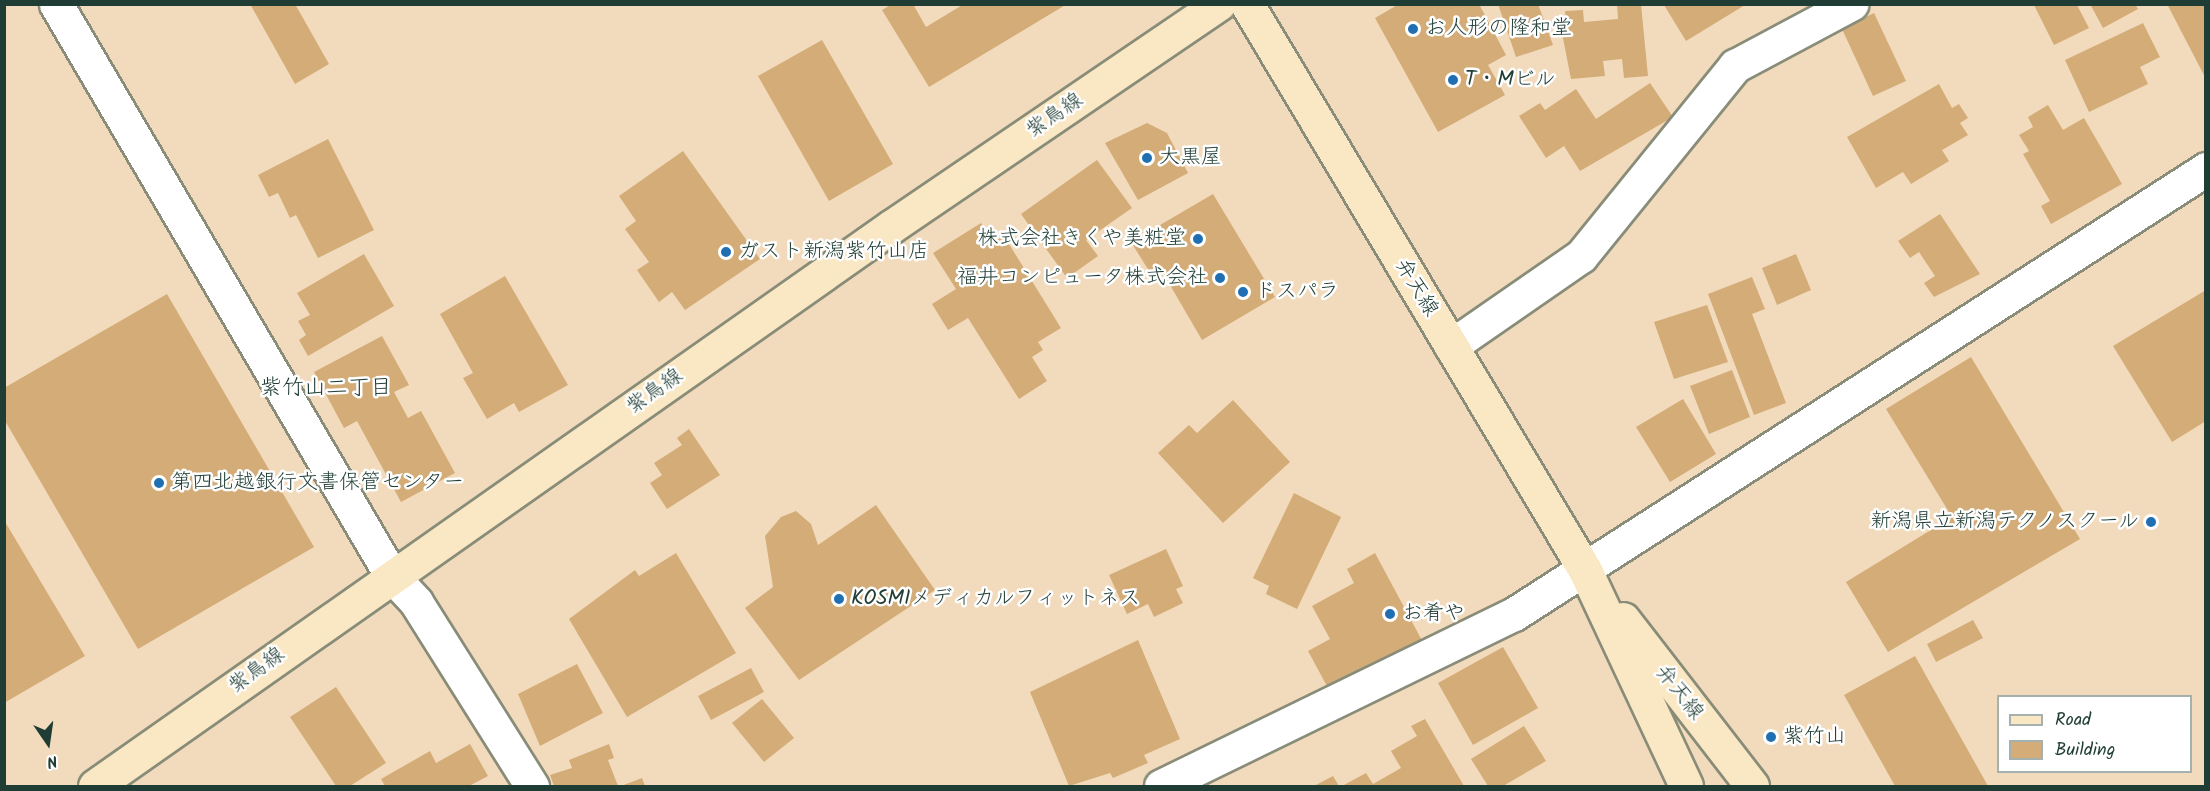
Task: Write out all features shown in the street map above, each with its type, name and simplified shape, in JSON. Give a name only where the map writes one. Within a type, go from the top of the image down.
[{"type":"street","points":[[56,4],[391,575],[416,602],[532,786]]},
{"type":"street","name":"紫鳥線","points":[[95,786],[391,575],[1219,4]]},
{"type":"street","name":"弁天線","points":[[1248,4],[1585,570],[1686,786]]},
{"type":"street","points":[[1450,346],[1581,256],[1735,66],[1851,4]]},
{"type":"street","points":[[1161,786],[1514,614],[1585,570],[1650,521],[2205,169]]},
{"type":"street","name":"弁天線","points":[[1585,570],[1752,786]]},
{"type":"building","points":[[250,4],[295,4],[329,64],[295,84]]},
{"type":"building","points":[[892,4],[913,4],[926,27],[964,4],[1067,4],[929,87],[882,10]]},
{"type":"building","name":"T・Mビル","points":[[1399,4],[1479,4],[1506,55],[1488,65],[1505,95],[1438,132],[1375,18]]},
{"type":"building","points":[[1498,4],[1538,4],[1553,45],[1516,57]]},
{"type":"building","points":[[1617,4],[1641,4],[1648,76],[1624,78],[1622,59],[1603,61],[1605,76],[1571,79],[1560,23],[1566,23],[1565,11],[1583,10],[1584,22],[1618,19]]},
{"type":"building","points":[[2090,4],[2135,4],[2138,9],[2103,28]]},
{"type":"building","points":[[2167,4],[2206,4],[2206,79]]},
{"type":"building","points":[[1664,5],[1745,5],[1686,41]]},
{"type":"building","points":[[2034,5],[2077,5],[2089,28],[2054,45]]},
{"type":"building","points":[[1874,13],[1906,81],[1873,96],[1842,29]]},
{"type":"building","points":[[2143,23],[2160,57],[2140,67],[2148,84],[2089,112],[2065,60]]},
{"type":"building","points":[[822,40],[893,164],[829,201],[758,76]]},
{"type":"building","points":[[1650,83],[1673,117],[1580,171],[1564,146],[1546,158],[1519,116],[1540,103],[1545,110],[1576,89],[1596,119]]},
{"type":"building","points":[[1939,84],[1952,108],[1959,104],[1968,118],[1960,123],[1968,135],[1942,150],[1949,161],[1911,184],[1903,172],[1876,188],[1847,137]]},
{"type":"building","points":[[2048,105],[2063,130],[2084,118],[2122,184],[2051,224],[2041,206],[2050,201],[2023,154],[2029,151],[2019,135],[2033,127],[2028,117]]},
{"type":"building","points":[[1147,123],[1167,133],[1188,173],[1138,200],[1105,143]]},
{"type":"building","points":[[328,139],[374,230],[318,258],[296,215],[290,218],[278,193],[269,197],[258,175]]},
{"type":"building","points":[[683,151],[760,259],[685,310],[672,292],[659,302],[637,270],[649,262],[625,229],[636,221],[619,196]]},
{"type":"building","points":[[1097,160],[1132,208],[1086,240],[1098,256],[1067,278],[1021,214]]},
{"type":"building","points":[[1213,194],[1275,297],[1202,340],[1163,273],[1154,279],[1131,242]]},
{"type":"building","points":[[1940,214],[1980,274],[1934,297],[1924,283],[1935,276],[1919,252],[1910,258],[1898,241]]},
{"type":"building","points":[[981,223],[993,242],[1004,236],[1061,328],[1038,342],[1043,350],[1032,357],[1047,381],[1019,399],[968,318],[948,330],[932,304],[956,289],[933,253]]},
{"type":"building","points":[[364,254],[394,306],[308,356],[299,340],[306,335],[298,321],[310,315],[297,293]]},
{"type":"building","points":[[1796,254],[1811,290],[1777,305],[1762,268]]},
{"type":"building","points":[[505,276],[568,385],[519,412],[514,403],[487,419],[463,378],[473,373],[440,314]]},
{"type":"building","points":[[1752,277],[1765,309],[1752,314],[1786,403],[1754,415],[1708,294]]},
{"type":"building","points":[[2206,290],[2206,421],[2172,442],[2113,346]]},
{"type":"building","name":"第四北越銀行文書保管センター","points":[[167,294],[314,547],[138,649],[4,419],[4,388]]},
{"type":"building","points":[[1707,305],[1728,362],[1674,379],[1654,322]]},
{"type":"building","points":[[382,336],[409,385],[394,392],[408,418],[421,411],[455,473],[401,502],[357,421],[344,428],[314,372]]},
{"type":"building","points":[[1971,357],[2080,539],[1888,652],[1846,582],[1952,517],[1886,409]]},
{"type":"building","points":[[1732,370],[1750,417],[1709,434],[1690,386]]},
{"type":"building","points":[[1683,399],[1716,454],[1670,482],[1636,427]]},
{"type":"building","points":[[1233,400],[1290,462],[1223,523],[1158,453],[1189,425],[1197,433]]},
{"type":"building","points":[[689,429],[720,475],[667,509],[650,483],[662,475],[654,463],[682,445],[677,438]]},
{"type":"building","points":[[1294,493],[1341,517],[1297,609],[1266,594],[1269,586],[1253,578]]},
{"type":"building","name":"KOSMIメディカルフィットネス","points":[[876,505],[935,590],[799,680],[745,608],[773,587],[765,536],[781,517],[796,511],[811,524],[818,545]]},
{"type":"building","points":[[4,520],[85,656],[4,703]]},
{"type":"building","points":[[1166,549],[1183,586],[1176,589],[1183,603],[1154,617],[1148,604],[1127,614],[1109,575]]},
{"type":"building","points":[[676,553],[736,653],[627,717],[569,619],[635,570],[639,576]]},
{"type":"building","points":[[1375,553],[1426,648],[1385,670],[1380,660],[1328,688],[1308,651],[1330,639],[1312,606],[1354,583],[1347,569]]},
{"type":"building","points":[[1973,620],[1983,638],[1936,662],[1927,644]]},
{"type":"building","points":[[1138,640],[1180,739],[1144,755],[1148,763],[1113,778],[1110,773],[1069,786],[1030,692]]},
{"type":"building","points":[[1503,647],[1538,708],[1473,745],[1438,683]]},
{"type":"building","points":[[1915,656],[1988,786],[1895,786],[1844,695]]},
{"type":"building","points":[[577,664],[603,713],[540,746],[518,694]]},
{"type":"building","points":[[751,668],[764,692],[711,720],[698,696]]},
{"type":"building","points":[[336,687],[386,763],[350,786],[336,786],[290,717]]},
{"type":"building","points":[[762,699],[794,738],[764,762],[732,723]]},
{"type":"building","points":[[1425,719],[1464,786],[1342,786],[1366,773],[1373,784],[1401,768],[1391,751],[1417,736],[1411,726]]},
{"type":"building","points":[[1524,726],[1546,761],[1503,786],[1488,786],[1471,759]]},
{"type":"building","points":[[470,744],[488,776],[469,786],[385,786],[381,779],[430,751],[436,763]]},
{"type":"building","points":[[609,744],[614,758],[608,760],[618,786],[554,786],[550,775],[572,768],[569,760]]},
{"type":"building","points":[[1333,776],[1339,786],[1314,786]]},
{"type":"building","points":[[642,778],[645,786],[621,786]]},
{"type":"place","name":"お人形の隆和堂","points":[[1413,29]]},
{"type":"place","name":"T・Mビル","points":[[1453,80]]},
{"type":"place","name":"大黒屋","points":[[1147,158]]},
{"type":"place","name":"株式会社きくや美粧堂","points":[[1198,239]]},
{"type":"place","name":"ガスト新潟紫竹山店","points":[[726,252]]},
{"type":"place","name":"福井コンピュータ株式会社","points":[[1220,278]]},
{"type":"place","name":"ドスパラ","points":[[1243,292]]},
{"type":"place","name":"第四北越銀行文書保管センター","points":[[159,483]]},
{"type":"place","name":"新潟県立新潟テクノスクール","points":[[2151,522]]},
{"type":"place","name":"KOSMIメディカルフィットネス","points":[[839,599]]},
{"type":"place","name":"お肴や","points":[[1390,614]]},
{"type":"place","name":"紫竹山","points":[[1771,737]]},
{"type":"district","name":"紫竹山二丁目","points":[[326,389]]}]
